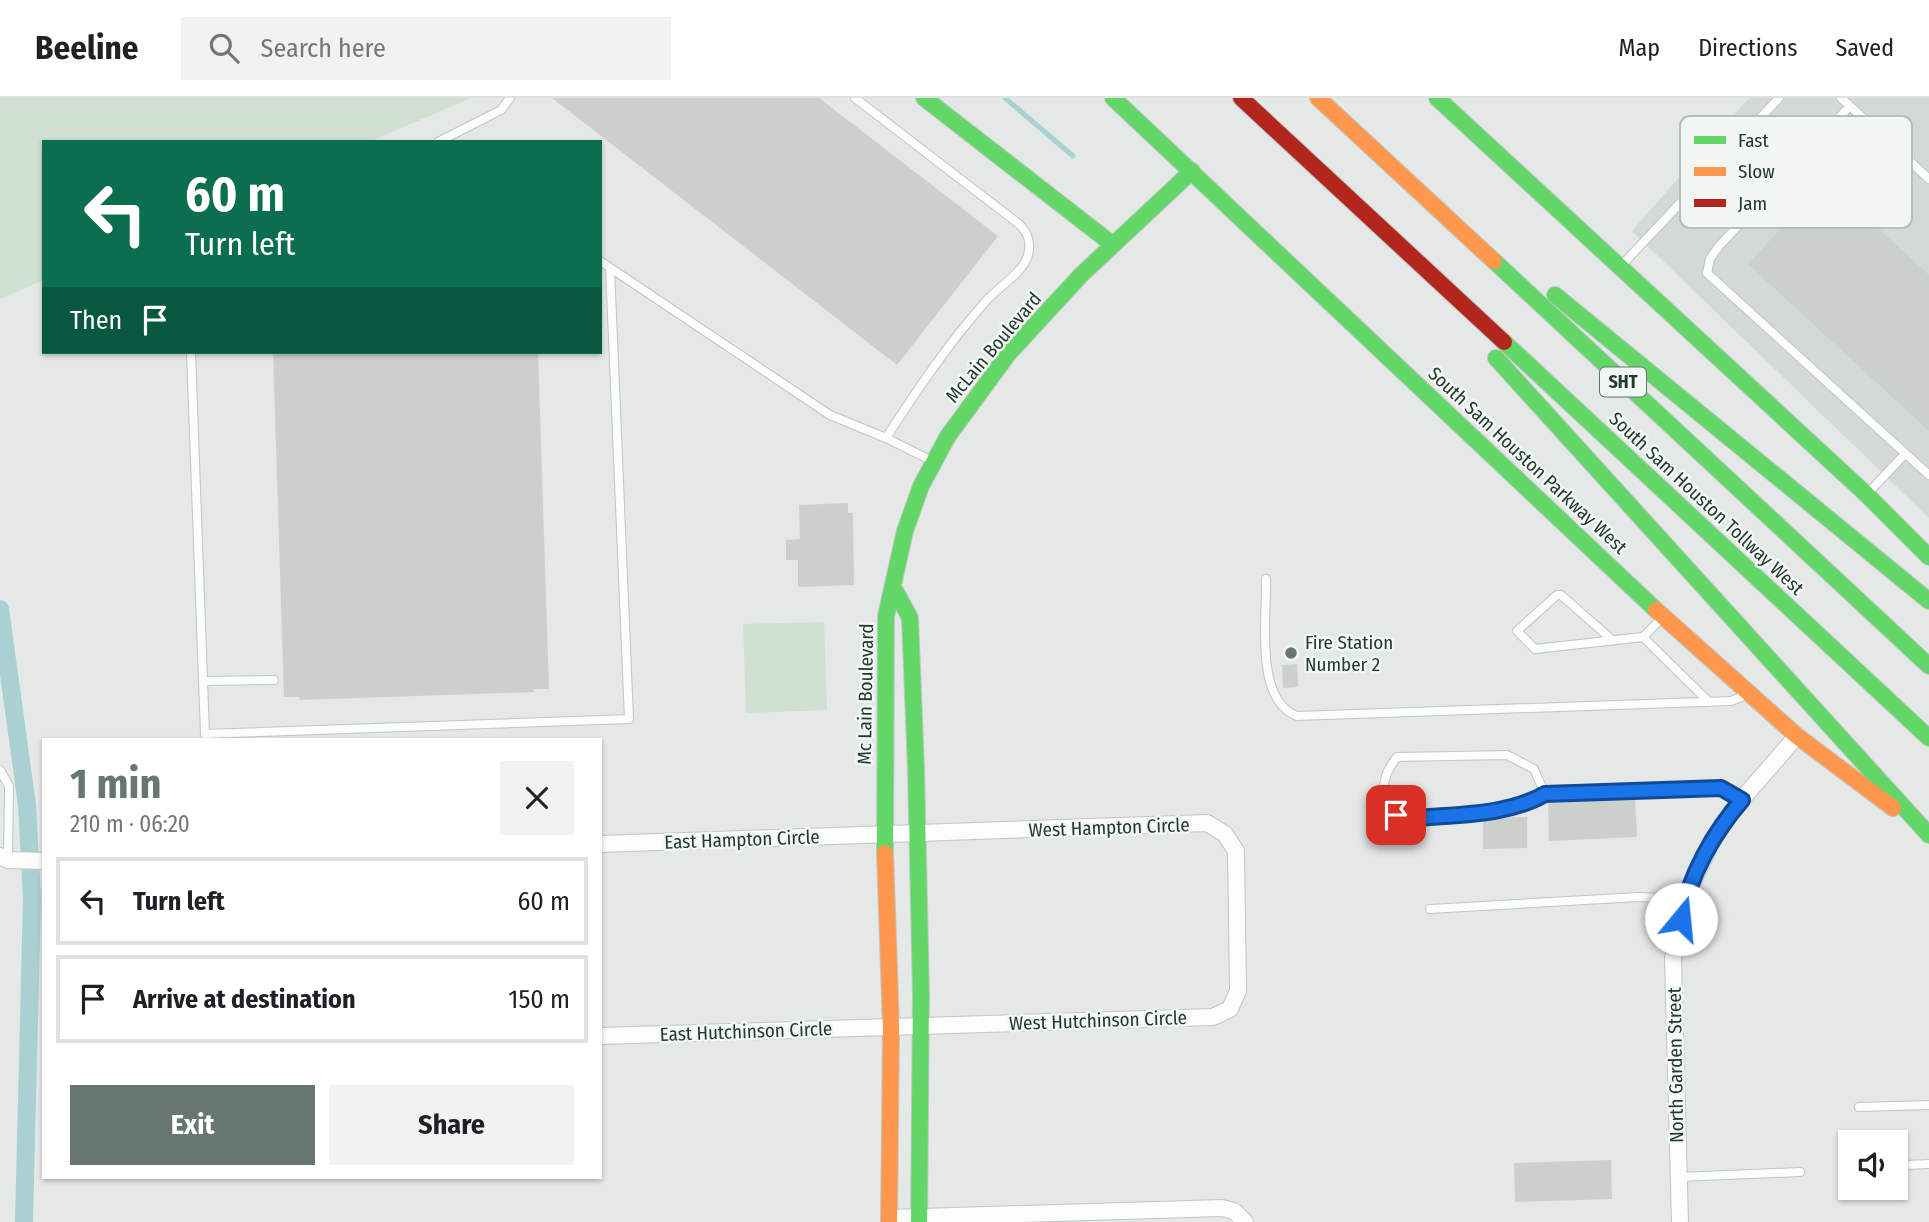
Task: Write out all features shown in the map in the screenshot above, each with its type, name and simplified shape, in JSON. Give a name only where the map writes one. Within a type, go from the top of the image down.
[{"type":"main road","points":[[924,98],[1112,244]]},
{"type":"main road","name":"South Sam Houston Parkway West","points":[[1113,98],[1663,617],[1797,736],[1929,835]]},
{"type":"main road","name":"South Sam Houston Tollway West","points":[[1241,98],[1929,738]]},
{"type":"main road","name":"South Sam Houston Tollway West","points":[[1318,98],[1929,666]]},
{"type":"main road","points":[[1437,98],[1866,494],[1929,557]]},
{"type":"main road","points":[[1364,141],[1798,491],[1929,601]]},
{"type":"main road","name":"McLain Boulevard","points":[[896,592],[900,550],[909,519],[933,462],[975,395],[1112,244],[1192,171]]},
{"type":"main road","points":[[1364,213],[1929,835]]},
{"type":"main road","points":[[896,592],[910,618],[920,833],[920,1219]]},
{"type":"main road","name":"Mc Lain Boulevard","points":[[889,1220],[891,1027],[884,834],[885,698],[886,616],[896,592]]},
{"type":"main road","points":[[885,698],[913,698]]},
{"type":"street","name":"North Garden Street","points":[[1680,1222],[1674,958],[1685,899],[1711,843],[1742,800],[1797,736]]},
{"type":"street","name":"West Hampton Circle","points":[[884,834],[1207,823],[1225,834],[1236,851],[1237,937]]},
{"type":"street","name":"East Hampton Circle","points":[[602,844],[884,834]]},
{"type":"street","points":[[4,858],[42,861]]},
{"type":"street","name":"West Hutchinson Circle","points":[[891,1027],[1213,1017],[1230,1009],[1238,991],[1237,937]]},
{"type":"street","name":"East Hutchinson Circle","points":[[602,1036],[891,1027]]},
{"type":"street","points":[[889,1220],[1222,1208],[1240,1217]]},
{"type":"lane","points":[[441,140],[501,110],[510,98]]},
{"type":"lane","points":[[855,98],[1019,224],[1028,233],[1030,247],[1026,262],[987,299],[937,360],[886,438]]},
{"type":"lane","points":[[1762,116],[1779,98]]},
{"type":"lane","points":[[1840,98],[1861,116]]},
{"type":"lane","points":[[1841,116],[1850,106]]},
{"type":"lane","points":[[1912,163],[1929,178]]},
{"type":"lane","points":[[1621,266],[1680,203]]},
{"type":"lane","points":[[1736,228],[1710,259],[1707,273],[1929,475]]},
{"type":"lane","points":[[602,262],[830,415],[886,438],[933,462]]},
{"type":"lane","points":[[191,354],[205,734],[629,719],[610,268]]},
{"type":"lane","points":[[1866,494],[1905,454]]},
{"type":"lane","points":[[1266,579],[1268,683],[1277,703],[1297,716],[1731,701],[1749,694]]},
{"type":"lane","points":[[1610,638],[1561,595],[1557,595],[1517,631],[1535,649],[1643,636],[1663,617]]},
{"type":"lane","points":[[1643,636],[1709,702]]},
{"type":"lane","points":[[203,681],[274,680]]},
{"type":"lane","points":[[1545,794],[1534,769],[1507,755],[1397,757],[1386,770],[1383,786],[1385,804],[1396,815],[1407,819],[1502,809],[1527,804],[1545,794],[1721,788],[1742,800]]},
{"type":"lane","points":[[0,769],[9,786],[4,858]]},
{"type":"lane","points":[[1430,909],[1638,897],[1685,899]]},
{"type":"lane","points":[[1859,1107],[1929,1105]]},
{"type":"lane","points":[[1908,1165],[1929,1164]]},
{"type":"lane","points":[[1678,1177],[1800,1172]]},
{"type":"shaded area","points":[[1749,98],[1929,98],[1929,518],[1632,231],[1680,176],[1680,228],[1912,228],[1912,116],[1733,116]]},
{"type":"green space","points":[[0,98],[471,98],[374,140],[42,140],[42,281],[0,299]]},
{"type":"green space","points":[[824,622],[827,710],[746,713],[743,624]]},
{"type":"building","points":[[552,98],[819,98],[998,236],[897,365]]},
{"type":"building","points":[[1781,228],[1878,228],[1929,275],[1929,431],[1748,264]]},
{"type":"building","points":[[273,354],[538,354],[549,689],[533,689],[534,692],[300,700],[299,697],[284,697]]},
{"type":"building","points":[[848,503],[848,513],[853,513],[854,585],[798,587],[798,560],[786,560],[786,540],[800,539],[799,505]]},
{"type":"building","points":[[1297,664],[1298,687],[1283,688],[1282,665]]},
{"type":"building","points":[[1635,799],[1637,837],[1549,841],[1548,803]]},
{"type":"building","points":[[1527,817],[1527,848],[1483,849],[1483,818]]},
{"type":"building","points":[[1611,1160],[1612,1199],[1515,1202],[1514,1163]]},
{"type":"waterway","points":[[1005,98],[1073,156]]},
{"type":"waterway","points":[[0,609],[27,805],[32,898],[24,1222]]},
{"type":"traffic: fast","points":[[924,98],[1112,244]]},
{"type":"traffic: fast","points":[[1113,98],[1656,610]]},
{"type":"traffic: fast","points":[[1437,98],[1866,494],[1929,557]]},
{"type":"traffic: fast","points":[[885,853],[886,616],[905,531],[921,486],[948,436],[1009,353],[1081,275],[1192,171]]},
{"type":"traffic: fast","points":[[1494,261],[1929,666]]},
{"type":"traffic: fast","points":[[1555,295],[1929,601]]},
{"type":"traffic: fast","points":[[1504,342],[1929,738]]},
{"type":"traffic: fast","points":[[1496,358],[1929,835]]},
{"type":"traffic: fast","points":[[896,592],[910,618],[916,769],[921,995],[919,1222]]},
{"type":"traffic: slow","points":[[1318,98],[1494,261]]},
{"type":"traffic: slow","points":[[1656,610],[1797,736],[1893,808]]},
{"type":"traffic: slow","points":[[885,853],[891,1027],[889,1222]]},
{"type":"traffic: jam","points":[[1241,98],[1504,342]]},
{"type":"place","name":"Fire Station Number 2","points":[[1291,653]]},
{"type":"route","points":[[1396,815],[1407,819],[1502,809],[1527,804],[1545,794],[1721,788],[1742,800],[1711,843],[1685,899],[1681,919]]}]
